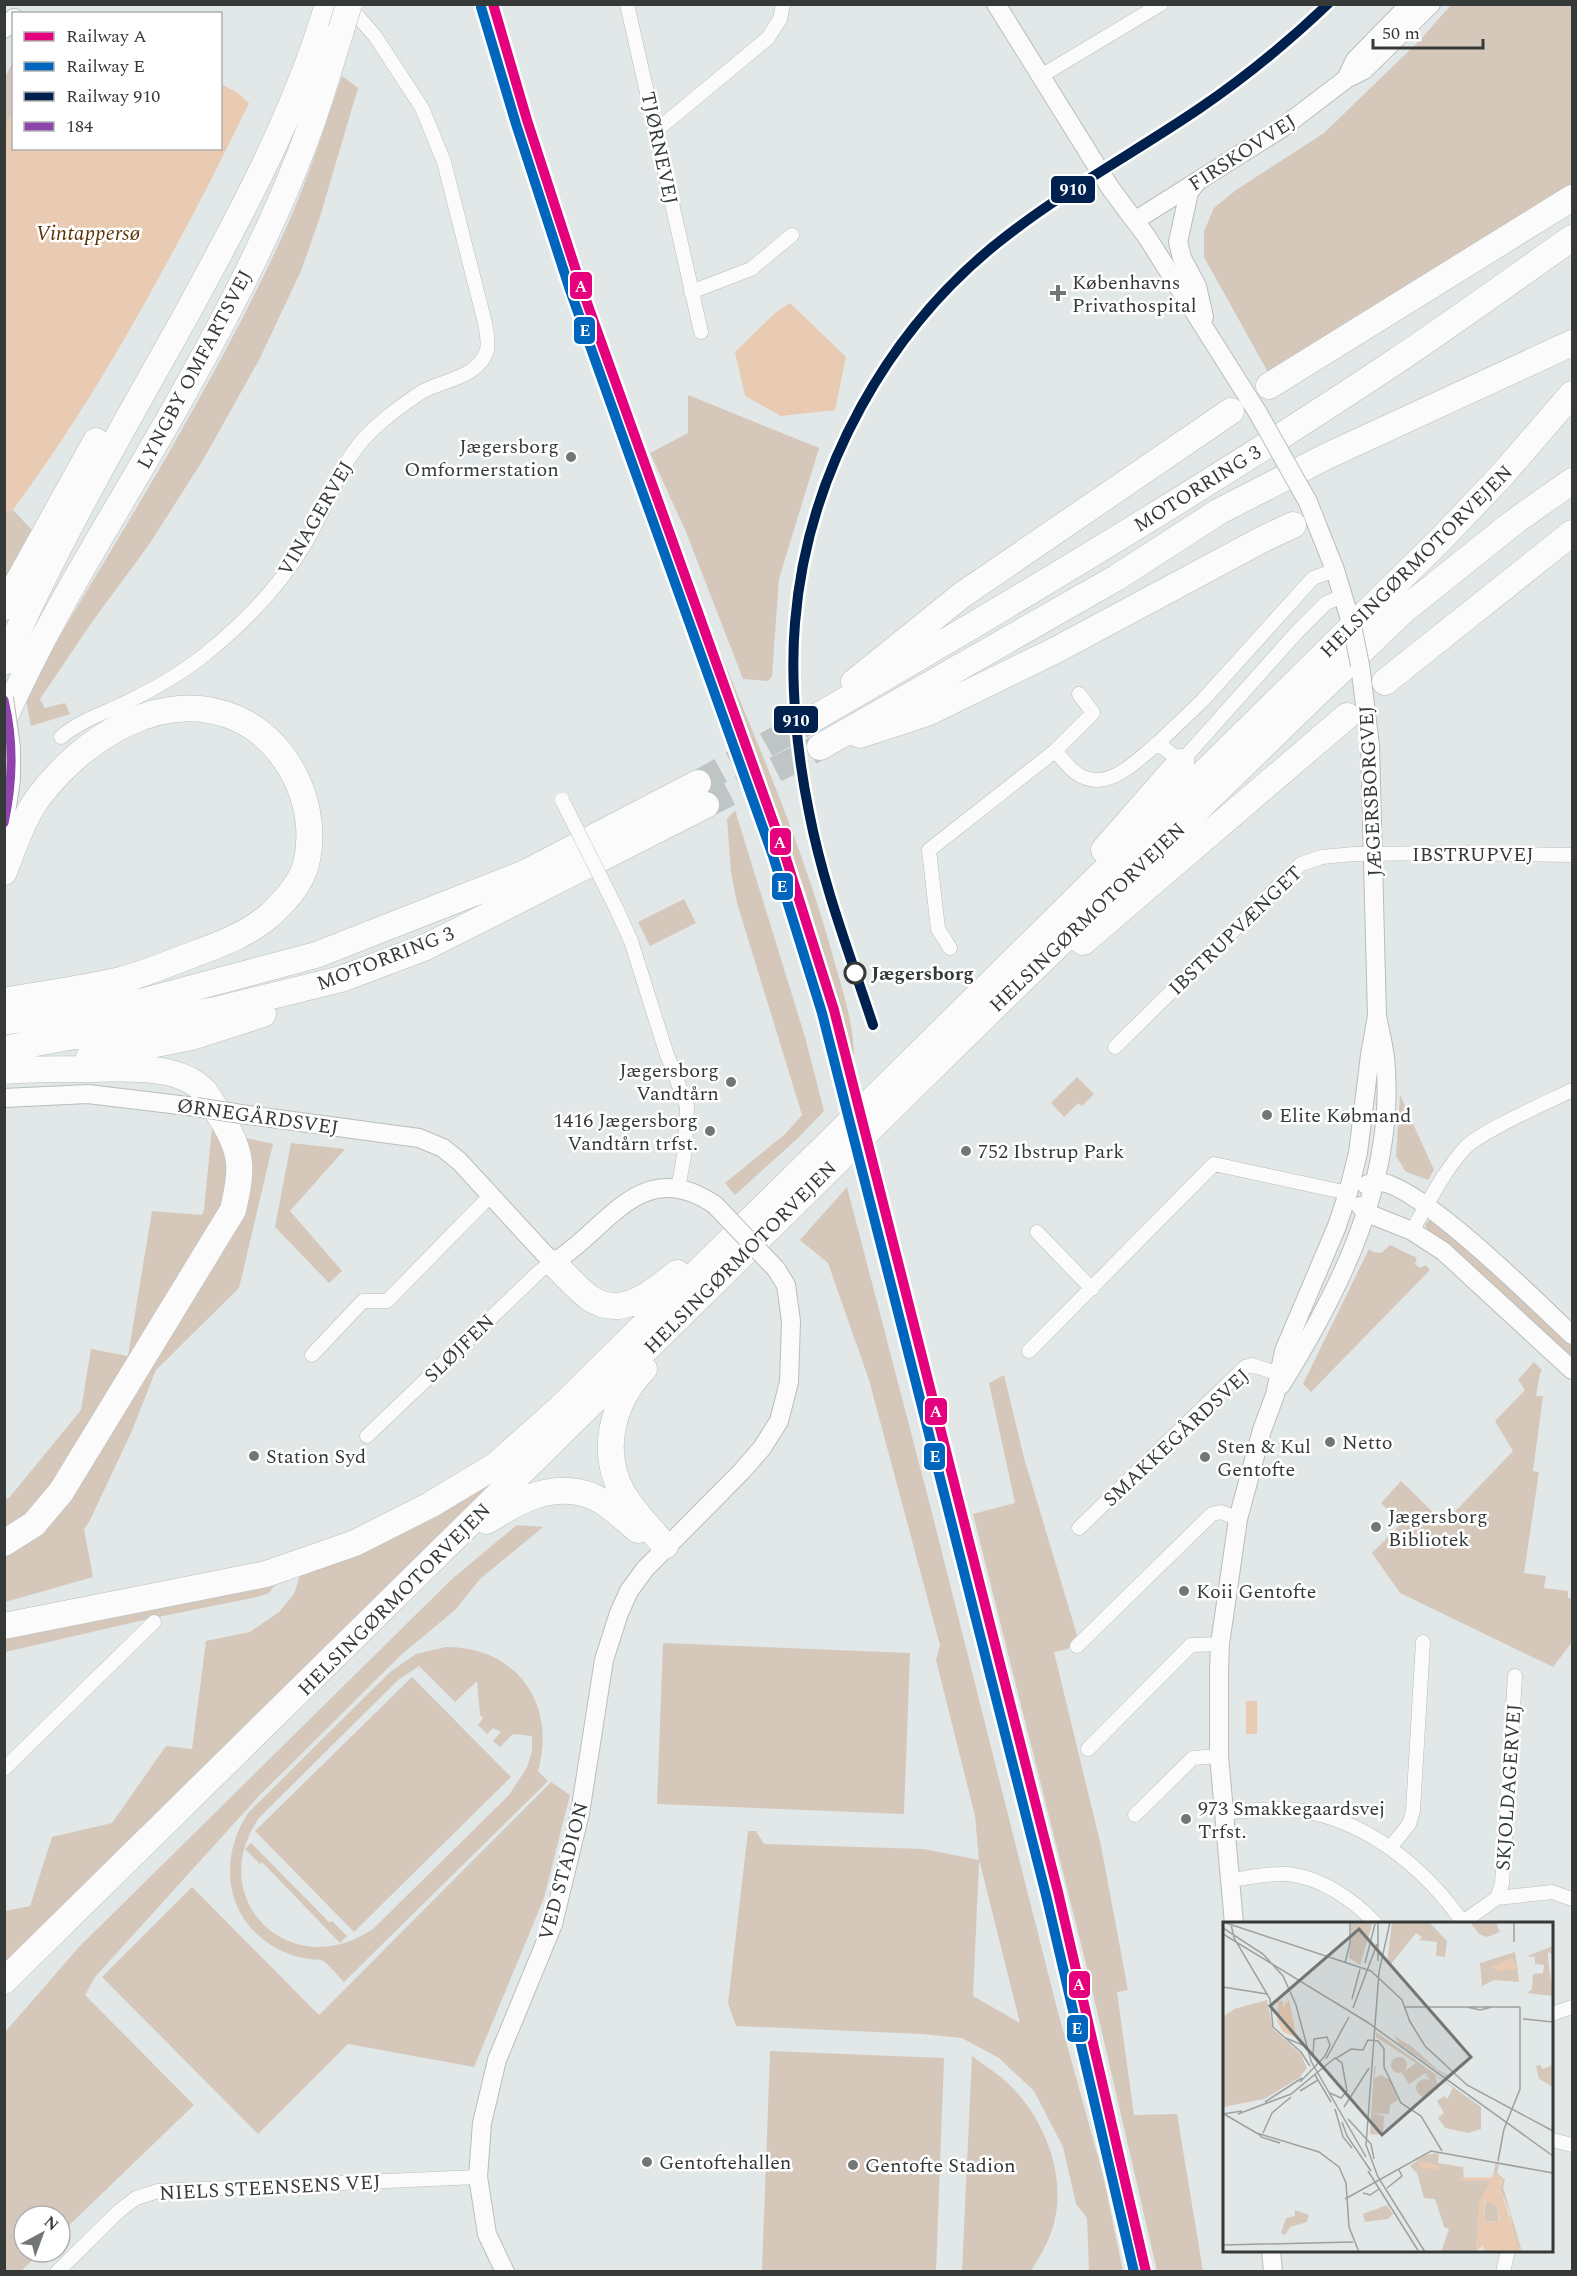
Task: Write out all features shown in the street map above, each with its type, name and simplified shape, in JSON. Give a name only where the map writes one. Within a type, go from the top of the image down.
[{"type":"highway","name":"LYNGBY OMFARTSVEJ","points":[[4,662],[67,531],[239,219],[338,11]]},
{"type":"highway","name":"LYNGBY OMFARTSVEJ","points":[[4,719],[22,678],[58,610],[186,389],[234,300],[273,219],[311,126],[338,11]]},
{"type":"highway","points":[[1252,402],[1572,198]]},
{"type":"highway","points":[[4,607],[111,415],[239,219]]},
{"type":"highway","name":"MOTORRING 3","points":[[1252,402],[962,595],[871,667],[811,720],[999,611],[1256,452],[1391,364],[1572,238]]},
{"type":"highway","name":"MOTORRING 3","points":[[1305,515],[1056,650],[927,713],[820,747],[1116,578],[1218,512],[1325,457],[1572,343]]},
{"type":"highway","name":"HELSINGØRMOTORVEJEN","points":[[4,1626],[266,1574],[356,1543],[430,1505],[495,1466],[560,1409],[1442,538],[1502,476],[1572,394]]},
{"type":"highway","name":"HELSINGØRMOTORVEJEN","points":[[4,1981],[985,1016],[1404,610],[1514,522],[1572,481]]},
{"type":"highway","points":[[985,1016],[1048,970],[1116,915],[1365,693],[1572,533]]},
{"type":"highway","points":[[4,872],[27,817],[38,799],[61,772],[84,750],[118,728],[157,711],[180,707],[209,710],[238,719],[265,737],[289,764],[309,812],[310,838],[306,866],[292,892],[269,916],[230,941],[122,980],[4,1001]]},
{"type":"highway","points":[[1022,951],[1071,887],[1181,762]]},
{"type":"highway","name":"MOTORRING 3","points":[[4,1022],[144,1001],[316,955],[525,873],[702,794],[426,947],[341,979],[215,1010],[4,1049]]},
{"type":"highway","points":[[14,1070],[192,1037],[317,995],[341,979]]},
{"type":"highway","points":[[4,1543],[34,1524],[61,1492],[233,1210],[241,1177],[239,1156],[231,1134],[204,1091],[185,1079],[168,1072],[143,1068],[14,1070]]},
{"type":"highway","points":[[553,1263],[590,1298],[607,1306],[632,1303],[650,1294],[792,1179]]},
{"type":"highway","points":[[665,1546],[628,1502],[618,1482],[611,1460],[613,1423],[620,1403],[637,1377],[701,1313],[746,1251]]},
{"type":"highway","points":[[444,1549],[510,1506],[533,1495],[553,1491],[572,1491],[593,1496],[640,1531],[665,1546]]},
{"type":"street","name":"TJØRNEVEJ","points":[[627,4],[657,130],[691,292],[702,332]]},
{"type":"street","points":[[657,130],[768,38],[780,19],[783,4]]},
{"type":"street","name":"JÆGERSBORGVEJ","points":[[996,4],[1045,73]]},
{"type":"street","name":"JÆGERSBORGVEJ","points":[[1009,4],[1111,189],[1136,220],[1252,402],[1305,515],[1335,570],[1344,598],[1365,693],[1359,718],[1369,729],[1377,1016],[1385,1056],[1380,1161],[1367,1213]]},
{"type":"street","points":[[1045,73],[1161,4]]},
{"type":"street","name":"FIRSKOVVEJ","points":[[1346,79],[1355,60],[1410,4]]},
{"type":"street","name":"FIRSKOVVEJ","points":[[1136,220],[1282,128],[1346,79],[1364,70],[1431,4]]},
{"type":"street","name":"VINAGERVEJ","points":[[61,737],[79,724],[171,680],[232,632],[262,602],[289,567],[306,542],[351,455],[371,432],[397,409],[423,391],[464,375],[482,361],[487,348],[485,323],[444,162],[422,108],[375,36],[338,11]]},
{"type":"street","points":[[1197,182],[1189,192],[1178,242],[1182,258],[1197,286],[1207,331]]},
{"type":"street","points":[[691,292],[750,269],[792,236]]},
{"type":"street","points":[[1055,751],[1078,774],[1098,781],[1117,775],[1158,743],[1210,692],[1313,578],[1335,570]]},
{"type":"street","points":[[1158,743],[1181,762],[1297,632],[1326,603],[1344,598]]},
{"type":"street","points":[[950,948],[938,929],[929,850],[1055,751],[1093,713],[1079,694]]},
{"type":"street","points":[[4,698],[11,747],[10,789],[4,826]]},
{"type":"street","points":[[562,800],[631,941],[667,1055],[687,1107],[685,1150],[678,1190]]},
{"type":"street","name":"IBSTRUPVEJ","points":[[1374,854],[1572,855]]},
{"type":"street","name":"IBSTRUPVÆNGET","points":[[1115,1047],[1301,864],[1322,857],[1374,854]]},
{"type":"street","name":"JÆGERSBORGVEJ","points":[[1348,1193],[1358,1153],[1377,1016]]},
{"type":"street","points":[[1412,1231],[1465,1148],[1484,1134],[1572,1090]]},
{"type":"street","name":"ØRNEGÅRDSVEJ","points":[[4,1098],[112,1095],[419,1138],[443,1148],[459,1161],[553,1263]]},
{"type":"street","points":[[1029,1351],[1214,1164],[1348,1193],[1376,1182],[1400,1190],[1427,1205],[1453,1226],[1572,1335]]},
{"type":"street","points":[[553,1263],[566,1255],[614,1211],[636,1195],[656,1190],[678,1190],[704,1198],[715,1205],[776,1269],[786,1285],[791,1321],[789,1382],[779,1421],[762,1448],[742,1470],[665,1546]]},
{"type":"street","points":[[1348,1193],[1367,1213],[1412,1231],[1443,1251],[1572,1370]]},
{"type":"street","name":"SMAKKEGÅRDSVEJ","points":[[1234,1922],[1218,1756],[1220,1644],[1238,1519],[1262,1430],[1275,1395],[1284,1352],[1337,1226],[1348,1193]]},
{"type":"street","points":[[312,1355],[363,1301],[387,1301],[491,1195]]},
{"type":"street","name":"SMAKKEGÅRDSVEJ","points":[[1275,1395],[1298,1359],[1325,1306],[1354,1247],[1367,1213]]},
{"type":"street","points":[[1037,1232],[1092,1289]]},
{"type":"street","name":"SLØJFEN","points":[[367,1436],[541,1270],[553,1263]]},
{"type":"street","name":"SMAKKEGÅRDSVEJ","points":[[1079,1528],[1245,1367],[1252,1365],[1279,1374]]},
{"type":"street","points":[[1077,1646],[1212,1514],[1221,1512],[1238,1519]]},
{"type":"street","name":"VED STADION","points":[[505,2271],[487,2234],[478,2176],[482,2122],[497,2060],[553,1924],[577,1824],[604,1660],[619,1613],[629,1591],[665,1546]]},
{"type":"street","points":[[4,1769],[154,1623]]},
{"type":"street","points":[[1390,1848],[1409,1824],[1413,1811],[1423,1642]]},
{"type":"street","points":[[1088,1749],[1191,1645],[1220,1644]]},
{"type":"street","name":"SKJOLDAGERVEJ","points":[[1497,1898],[1502,1884],[1515,1676]]},
{"type":"street","points":[[1135,1815],[1193,1758],[1218,1756]]},
{"type":"street","name":"SKJOLDAGERVEJ","points":[[1223,1813],[1295,1809],[1328,1816],[1361,1830],[1390,1848],[1438,1890],[1463,1922]]},
{"type":"street","points":[[1229,1880],[1286,1874],[1310,1879],[1338,1893],[1375,1922]]},
{"type":"street","name":"SKJOLDAGERVEJ","points":[[1465,1922],[1497,1898],[1552,1892],[1572,1899]]},
{"type":"street","points":[[1553,2013],[1572,2007]]},
{"type":"street","points":[[1553,2140],[1572,2145]]},
{"type":"street","name":"NIELS STEENSENS VEJ","points":[[57,2271],[128,2204],[136,2198],[158,2191],[478,2176]]},
{"type":"street","points":[[1271,2252],[1273,2271]]},
{"type":"street","points":[[1503,2271],[1508,2252]]},
{"type":"shaded area","points":[[1451,5],[1572,5],[1572,186],[1269,374],[1204,257],[1204,231],[1214,208],[1236,190],[1324,133],[1419,41]]},
{"type":"shaded area","points":[[12,63],[12,115],[5,125],[5,78]]},
{"type":"shaded area","points":[[342,76],[358,88],[319,220],[301,271],[259,360],[203,460],[148,546],[92,622],[40,699],[45,708],[65,703],[70,714],[31,726],[26,700],[35,677],[161,466],[249,305],[295,207]]},
{"type":"shaded area","points":[[688,395],[819,448],[779,579],[772,676],[768,681],[743,679],[686,532],[650,453],[688,433]]},
{"type":"shaded area","points":[[13,510],[34,532],[5,587],[5,512]]},
{"type":"shaded area","points":[[702,608],[772,779],[819,909],[846,1003],[853,1041],[854,1054],[852,1055],[806,894]]},
{"type":"shaded area","points":[[735,810],[805,1037],[824,1111],[797,1139],[735,1195],[725,1183],[785,1134],[802,1115],[737,903],[731,872],[727,819]]},
{"type":"shaded area","points":[[684,899],[696,923],[650,946],[638,922]]},
{"type":"shaded area","points":[[1077,1077],[1094,1094],[1082,1106],[1078,1103],[1064,1117],[1051,1103]]},
{"type":"shaded area","points":[[1400,1095],[1434,1170],[1428,1180],[1406,1172],[1396,1156]]},
{"type":"shaded area","points":[[212,1128],[225,1129],[234,1156],[218,1221],[47,1494],[5,1536],[4,1500],[9,1498],[81,1410],[91,1349],[128,1356],[152,1211],[202,1215]]},
{"type":"shaded area","points":[[246,1138],[273,1144],[239,1288],[156,1370],[131,1433],[84,1529],[93,1577],[5,1602],[4,1554],[61,1503],[250,1152]]},
{"type":"shaded area","points":[[291,1143],[345,1149],[290,1211],[342,1271],[329,1283],[275,1227]]},
{"type":"shaded area","points":[[847,1187],[1056,2005],[1103,2175],[1123,2271],[1089,2271],[1087,2218],[1076,2204],[1063,2147],[1034,2091],[999,2058],[962,2038],[922,2034],[736,2026],[728,2003],[748,1831],[756,1831],[764,1844],[924,1849],[979,1860],[975,1816],[936,1660],[940,1645],[869,1380],[828,1263],[800,1240]],"holes":[[[980,1863],[1020,2023],[973,1996]]]},
{"type":"shaded area","points":[[1432,1218],[1572,1342],[1572,1363],[1427,1230],[1425,1224]]},
{"type":"shaded area","points":[[1390,1245],[1417,1258],[1415,1264],[1420,1268],[1426,1265],[1430,1270],[1311,1392],[1303,1384],[1369,1249],[1381,1253]]},
{"type":"shaded area","points":[[1534,1362],[1542,1370],[1536,1396],[1543,1396],[1533,1471],[1539,1472],[1524,1573],[1546,1576],[1544,1588],[1568,1591],[1568,1598],[1572,1598],[1572,1642],[1553,1667],[1400,1593],[1372,1553],[1402,1523],[1381,1503],[1401,1481],[1444,1523],[1513,1451],[1495,1421],[1525,1390],[1518,1380]]},
{"type":"shaded area","points":[[1004,1375],[1024,1458],[1077,1635],[1068,1649],[1054,1652],[1101,1846],[1128,1990],[1117,1992],[1134,2115],[1177,2114],[1203,2271],[1157,2271],[1088,1972],[973,1514],[1015,1503],[989,1383]]},
{"type":"shaded area","points":[[522,1459],[5,1968],[5,1911],[30,1906],[52,1837],[112,1823],[166,1746],[192,1749],[206,1641],[250,1632],[279,1612],[294,1594],[300,1575]]},
{"type":"shaded area","points":[[517,1525],[543,1527],[480,1579],[455,1610],[401,1655],[259,1796],[95,1977],[85,1995],[194,2105],[72,2222],[72,2204],[12,2204],[12,2264],[28,2264],[21,2271],[5,2271],[5,2032],[79,1947],[452,1579]]},
{"type":"shaded area","points":[[278,1581],[269,1593],[257,1597],[5,1652],[4,1638]]},
{"type":"shaded area","points":[[663,1643],[910,1653],[904,1814],[657,1804]]},
{"type":"shaded area","points":[[446,1647],[471,1650],[493,1657],[511,1669],[526,1684],[536,1702],[542,1723],[542,1746],[538,1771],[548,1781],[344,1982],[321,1960],[298,1957],[276,1948],[259,1936],[245,1921],[236,1905],[231,1887],[232,1849],[238,1831],[248,1813],[390,1672],[416,1654]],"holes":[[[419,1666],[455,1702],[477,1681],[480,1715],[483,1718],[478,1725],[487,1734],[493,1728],[501,1732],[493,1741],[500,1747],[513,1734],[532,1736],[532,1751],[527,1767],[509,1795],[373,1929],[342,1944],[312,1947],[286,1940],[264,1925],[249,1903],[242,1877],[244,1848],[259,1818],[398,1680]]]},
{"type":"shaded area","points":[[412,1677],[511,1777],[354,1932],[255,1831]]},
{"type":"shaded area","points":[[551,1782],[570,1795],[544,1898],[474,2067],[348,2044],[258,2134],[102,1977],[192,1887],[319,2015]]},
{"type":"shaded area","points":[[251,1843],[330,1923],[332,1921],[347,1936],[340,1943],[262,1862],[260,1864],[245,1849]]},
{"type":"shaded area","name":"Gentofte Stadion","points":[[770,2051],[944,2058],[936,2271],[762,2271]]},
{"type":"shaded area","points":[[972,2056],[1002,2078],[1027,2105],[1046,2139],[1052,2157],[1057,2194],[1055,2221],[1046,2244],[1031,2271],[962,2271]]},
{"type":"water","name":"Vintappersø","points":[[222,85],[238,93],[249,103],[185,229],[111,362],[54,452],[13,510],[5,512],[5,125],[12,115],[12,150],[222,150]]},
{"type":"water","points":[[790,303],[846,357],[835,410],[781,416],[745,396],[735,352],[775,313]]},
{"type":"water","points":[[1246,1701],[1257,1701],[1257,1734],[1246,1734]]},
{"type":"tunnel","points":[[698,783],[811,720]]},
{"type":"tunnel","points":[[706,805],[820,747]]},
{"type":"rail line","name":"A","points":[[493,4],[527,120],[581,286],[784,852],[834,1010],[1058,1892],[1146,2272]]},
{"type":"rail line","name":"910","points":[[873,1025],[838,920],[815,839],[801,766],[796,718],[793,669],[795,623],[803,567],[817,511],[836,458],[862,406],[892,357],[927,312],[966,271],[1032,217],[1234,84],[1328,4]]},
{"type":"rail line","name":"E","points":[[481,7],[570,290],[773,856],[822,1013],[1046,1895],[1134,2272]]},
{"type":"transit line","name":"184","points":[[4,700],[11,746],[9,792],[4,823]]},
{"type":"place","name":"Københavns Privathospital","points":[[1058,293]]},
{"type":"place","name":"Jægersborg Omformerstation","points":[[571,457]]},
{"type":"place","name":"Jægersborg","points":[[855,973]]},
{"type":"place","name":"Jægersborg Vandtårn","points":[[731,1082]]},
{"type":"place","name":"Elite Købmand","points":[[1267,1115]]},
{"type":"place","name":"1416 Jægersborg Vandtårn trfst.","points":[[710,1131]]},
{"type":"place","name":"752 Ibstrup Park","points":[[966,1151]]},
{"type":"place","name":"Netto","points":[[1330,1442]]},
{"type":"place","name":"Station Syd","points":[[254,1456]]},
{"type":"place","name":"Sten & Kul Gentofte","points":[[1205,1457]]},
{"type":"place","name":"Jægersborg Bibliotek","points":[[1376,1527]]},
{"type":"place","name":"Koii Gentofte","points":[[1184,1591]]},
{"type":"place","name":"973 Smakkegaardsvej Trfst.","points":[[1186,1819]]},
{"type":"place","name":"Gentoftehallen","points":[[647,2162]]},
{"type":"place","name":"Gentofte Stadion","points":[[853,2165]]}]
